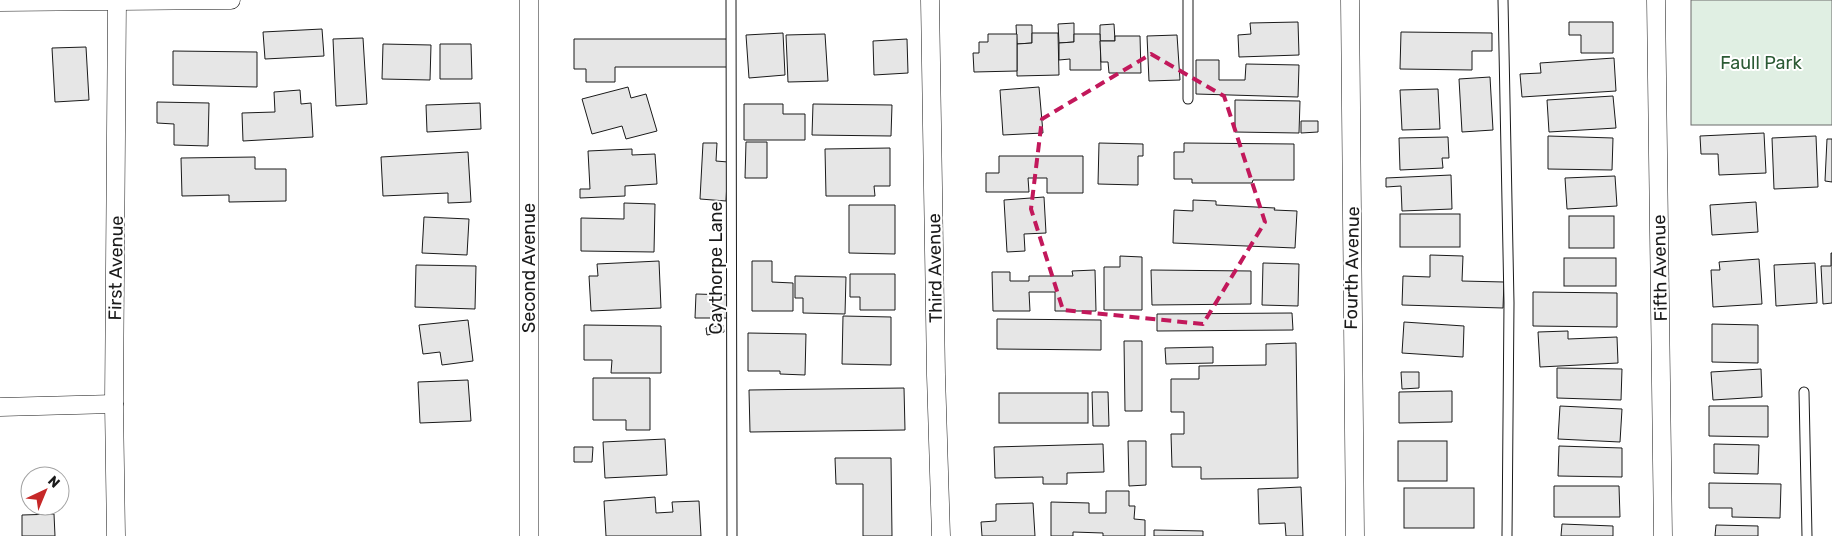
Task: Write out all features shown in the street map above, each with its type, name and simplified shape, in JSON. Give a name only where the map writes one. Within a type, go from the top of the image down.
[{"type":"street","points":[[0,2],[231,0]]},
{"type":"street","name":"Second Avenue","points":[[529,0],[529,536]]},
{"type":"street","name":"Third Avenue","points":[[930,0],[936,375],[941,536]]},
{"type":"street","name":"Fourth Avenue","points":[[1350,0],[1355,536]]},
{"type":"street","name":"Fifth Avenue","points":[[1656,0],[1663,536]]},
{"type":"street","name":"First Avenue","points":[[116,536],[114,404],[117,1]]},
{"type":"street","points":[[0,407],[114,404]]},
{"type":"lane","name":"Caythorpe Lane","points":[[731,0],[732,536]]},
{"type":"lane","points":[[1188,0],[1188,99]]},
{"type":"lane","points":[[1503,0],[1509,303],[1507,536]]},
{"type":"lane","points":[[1804,392],[1807,536]]},
{"type":"highlighted area","points":[[1151,54],[1224,96],[1265,222],[1203,324],[1063,310],[1031,209],[1042,119]]},
{"type":"green space","name":"Faull Park","points":[[1691,0],[1832,0],[1832,125],[1691,125]]},
{"type":"building","points":[[1298,22],[1299,55],[1239,57],[1238,35],[1251,34],[1250,23]]},
{"type":"building","points":[[1569,22],[1613,22],[1613,53],[1581,53],[1581,35],[1569,35]]},
{"type":"building","points":[[1074,23],[1074,42],[1059,43],[1058,24]]},
{"type":"building","points":[[1114,24],[1115,41],[1100,41],[1100,25]]},
{"type":"building","points":[[1016,25],[1032,25],[1032,43],[1017,44]]},
{"type":"building","points":[[322,29],[324,56],[265,59],[263,32]]},
{"type":"building","points":[[1401,32],[1492,33],[1492,51],[1472,51],[1472,70],[1400,69]]},
{"type":"building","points":[[783,33],[785,75],[749,78],[746,35]]},
{"type":"building","points":[[1032,33],[1058,33],[1059,75],[1017,76],[1017,44],[1032,43]]},
{"type":"building","points":[[825,34],[828,81],[788,82],[786,35]]},
{"type":"building","points":[[988,34],[1017,34],[1017,71],[974,72],[973,53],[979,53],[979,42],[988,42]]},
{"type":"building","points":[[1074,34],[1100,34],[1101,70],[1070,70],[1070,59],[1059,60],[1059,43],[1074,42]]},
{"type":"building","points":[[1177,35],[1180,80],[1149,81],[1147,36]]},
{"type":"building","points":[[1115,36],[1140,36],[1141,73],[1109,73],[1108,62],[1101,62],[1100,41],[1115,41]]},
{"type":"building","points":[[363,38],[367,104],[336,106],[333,39]]},
{"type":"building","points":[[574,39],[727,39],[727,67],[615,67],[615,82],[586,82],[586,69],[574,69]]},
{"type":"building","points":[[907,39],[908,73],[874,75],[873,41]]},
{"type":"building","points":[[383,44],[431,45],[430,80],[382,79]]},
{"type":"building","points":[[440,44],[471,44],[472,79],[440,79]]},
{"type":"building","points":[[86,47],[89,100],[55,102],[52,48]]},
{"type":"building","points":[[173,51],[257,52],[257,87],[173,85]]},
{"type":"building","points":[[1614,58],[1616,91],[1522,97],[1520,74],[1541,73],[1540,63]]},
{"type":"building","points":[[1196,60],[1219,60],[1219,80],[1245,80],[1246,64],[1299,65],[1298,97],[1196,94]]},
{"type":"building","points":[[1490,77],[1493,130],[1462,132],[1459,79]]},
{"type":"building","points":[[628,87],[631,98],[646,94],[657,131],[626,139],[622,126],[592,134],[582,99]]},
{"type":"building","points":[[1039,87],[1043,133],[1003,135],[1000,90]]},
{"type":"building","points":[[1438,89],[1440,129],[1402,130],[1400,90]]},
{"type":"building","points":[[300,90],[301,104],[311,103],[313,137],[243,141],[242,113],[275,112],[274,92]]},
{"type":"building","points":[[1613,96],[1616,128],[1549,132],[1547,100]]},
{"type":"building","points":[[1235,100],[1300,101],[1299,133],[1235,132]]},
{"type":"building","points":[[157,102],[209,103],[208,146],[174,145],[174,124],[157,123]]},
{"type":"building","points":[[480,103],[481,129],[427,132],[426,105]]},
{"type":"building","points":[[744,104],[783,104],[783,114],[805,114],[805,140],[744,140]]},
{"type":"building","points":[[813,104],[892,105],[891,136],[812,135]]},
{"type":"building","points":[[1301,121],[1318,121],[1318,132],[1301,133]]},
{"type":"building","points":[[1764,133],[1766,173],[1719,175],[1718,154],[1701,154],[1700,136]]},
{"type":"building","points":[[1548,136],[1613,138],[1612,170],[1548,169]]},
{"type":"building","points":[[1816,136],[1818,187],[1774,189],[1772,138]]},
{"type":"building","points":[[1448,137],[1449,158],[1442,158],[1443,168],[1400,170],[1399,138]]},
{"type":"building","points":[[1827,139],[1832,139],[1832,182],[1825,181]]},
{"type":"building","points":[[746,142],[767,142],[767,178],[745,178]]},
{"type":"building","points":[[703,143],[717,143],[716,161],[728,162],[726,201],[700,199]]},
{"type":"building","points":[[1099,143],[1143,144],[1143,156],[1138,156],[1138,185],[1098,184]]},
{"type":"building","points":[[1184,143],[1294,144],[1294,180],[1253,180],[1252,183],[1192,183],[1192,179],[1174,179],[1174,152],[1184,152]]},
{"type":"building","points":[[890,148],[890,186],[874,186],[875,196],[826,196],[825,149]]},
{"type":"building","points":[[632,149],[632,155],[655,154],[657,184],[625,186],[625,196],[580,198],[580,189],[590,189],[588,151]]},
{"type":"building","points":[[468,152],[471,202],[448,203],[448,193],[383,196],[381,157]]},
{"type":"building","points":[[999,156],[1083,156],[1083,193],[1047,193],[1047,178],[1028,178],[1029,192],[986,192],[986,173],[999,173]]},
{"type":"building","points":[[255,157],[255,169],[286,169],[286,201],[229,202],[229,195],[182,196],[181,158]]},
{"type":"building","points":[[1451,175],[1452,209],[1402,211],[1401,186],[1386,187],[1386,178]]},
{"type":"building","points":[[1615,176],[1617,206],[1567,209],[1565,178]]},
{"type":"building","points":[[1044,197],[1046,233],[1024,234],[1025,251],[1007,252],[1004,200]]},
{"type":"building","points":[[1193,200],[1216,201],[1216,205],[1297,211],[1295,248],[1173,243],[1174,210],[1193,211]]},
{"type":"building","points":[[1756,202],[1758,232],[1712,235],[1710,205]]},
{"type":"building","points":[[624,203],[655,204],[654,252],[581,251],[581,218],[624,219]]},
{"type":"building","points":[[849,205],[895,205],[895,254],[849,253]]},
{"type":"building","points":[[1400,214],[1460,214],[1460,247],[1400,247]]},
{"type":"building","points":[[1569,216],[1614,216],[1614,248],[1569,248]]},
{"type":"building","points":[[424,217],[469,219],[467,255],[422,253]]},
{"type":"building","points":[[1831,253],[1832,303],[1823,304],[1821,266],[1831,266]]},
{"type":"building","points":[[1430,255],[1463,256],[1462,281],[1504,282],[1503,308],[1402,305],[1403,276],[1430,277]]},
{"type":"building","points":[[1120,256],[1142,257],[1142,310],[1104,310],[1104,267],[1120,267]]},
{"type":"building","points":[[1564,258],[1616,258],[1616,286],[1564,286]]},
{"type":"building","points":[[1759,259],[1762,304],[1713,307],[1711,270],[1720,270],[1719,262]]},
{"type":"building","points":[[659,261],[661,308],[591,311],[589,276],[598,276],[597,264]]},
{"type":"building","points":[[752,261],[772,261],[772,282],[793,283],[793,311],[752,311]]},
{"type":"building","points":[[1263,263],[1299,264],[1298,306],[1262,305]]},
{"type":"building","points":[[1815,263],[1817,303],[1776,306],[1774,265]]},
{"type":"building","points":[[416,265],[476,266],[475,309],[415,307]]},
{"type":"building","points":[[1095,270],[1096,311],[1055,311],[1055,292],[1029,292],[1030,311],[993,311],[992,272],[1010,272],[1010,281],[1029,281],[1029,276],[1073,276],[1072,271]]},
{"type":"building","points":[[1151,270],[1251,271],[1251,304],[1152,305]]},
{"type":"building","points":[[850,274],[895,274],[895,310],[860,310],[860,297],[850,297]]},
{"type":"building","points":[[795,276],[846,277],[845,314],[803,313],[803,298],[795,298]]},
{"type":"building","points":[[1533,292],[1617,293],[1617,327],[1533,326]]},
{"type":"building","points":[[696,294],[729,295],[728,318],[695,318]]},
{"type":"building","points":[[1292,313],[1293,330],[1157,331],[1157,314]]},
{"type":"building","points":[[843,316],[891,317],[891,365],[842,364]]},
{"type":"building","points":[[997,319],[1101,320],[1101,350],[997,349]]},
{"type":"building","points":[[468,320],[473,361],[442,365],[440,352],[423,354],[419,325]]},
{"type":"building","points":[[1404,322],[1464,326],[1463,357],[1402,353]]},
{"type":"building","points":[[1712,324],[1758,325],[1758,363],[1712,362]]},
{"type":"building","points":[[584,325],[661,326],[661,373],[611,373],[612,360],[584,360]]},
{"type":"building","points":[[723,325],[724,332],[707,335],[706,328]]},
{"type":"building","points":[[1568,331],[1568,339],[1617,337],[1618,363],[1540,367],[1538,332]]},
{"type":"building","points":[[748,333],[806,334],[805,375],[780,374],[780,371],[748,371]]},
{"type":"building","points":[[1124,341],[1142,341],[1142,411],[1125,411]]},
{"type":"building","points":[[1296,343],[1298,478],[1201,479],[1201,467],[1172,467],[1171,434],[1184,434],[1184,412],[1171,412],[1171,379],[1199,379],[1199,366],[1266,365],[1266,344]]},
{"type":"building","points":[[1213,347],[1213,363],[1166,364],[1165,348]]},
{"type":"building","points":[[1557,368],[1622,369],[1621,400],[1557,398]]},
{"type":"building","points":[[1761,369],[1762,397],[1713,400],[1711,372]]},
{"type":"building","points":[[1401,372],[1419,372],[1419,388],[1402,389]]},
{"type":"building","points":[[593,378],[650,378],[650,430],[626,430],[626,420],[593,420]]},
{"type":"building","points":[[468,380],[471,421],[420,423],[418,382]]},
{"type":"building","points":[[904,388],[905,430],[750,432],[749,390]]},
{"type":"building","points":[[1452,391],[1452,422],[1399,423],[1399,392]]},
{"type":"building","points":[[1092,392],[1108,392],[1109,426],[1093,426]]},
{"type":"building","points":[[999,393],[1088,393],[1088,423],[999,423]]},
{"type":"building","points":[[1560,406],[1622,409],[1620,442],[1558,439]]},
{"type":"building","points":[[1709,406],[1768,406],[1768,437],[1709,436]]},
{"type":"building","points":[[665,439],[667,475],[605,478],[603,442]]},
{"type":"building","points":[[1128,441],[1146,441],[1146,485],[1129,486]]},
{"type":"building","points":[[1398,441],[1447,441],[1447,481],[1398,481]]},
{"type":"building","points":[[1103,444],[1104,472],[1067,473],[1067,484],[1043,484],[1043,477],[995,478],[994,447]]},
{"type":"building","points":[[1714,444],[1759,445],[1758,474],[1714,473]]},
{"type":"building","points":[[1559,446],[1622,448],[1622,477],[1558,476]]},
{"type":"building","points":[[574,447],[593,447],[592,462],[574,462]]},
{"type":"building","points":[[835,458],[891,458],[892,536],[863,536],[863,484],[836,484]]},
{"type":"building","points":[[1709,483],[1781,484],[1780,518],[1732,517],[1732,508],[1709,508]]},
{"type":"building","points":[[1554,486],[1619,486],[1620,517],[1554,517]]},
{"type":"building","points":[[1301,487],[1303,536],[1286,536],[1285,523],[1259,524],[1258,489]]},
{"type":"building","points":[[1404,488],[1474,488],[1474,528],[1404,528]]},
{"type":"building","points":[[1106,491],[1129,491],[1129,506],[1135,506],[1134,519],[1145,520],[1145,536],[1103,536],[1103,533],[1073,532],[1073,536],[1051,536],[1051,502],[1089,503],[1089,513],[1106,513]]},
{"type":"building","points":[[655,497],[656,513],[673,512],[672,502],[699,501],[701,536],[606,536],[604,501]]},
{"type":"building","points":[[1033,503],[1035,536],[982,536],[981,522],[996,521],[996,504]]},
{"type":"building","points":[[22,516],[54,516],[55,536],[22,536]]},
{"type":"building","points":[[1562,524],[1613,526],[1613,536],[1561,536]]},
{"type":"building","points":[[1716,525],[1758,526],[1758,536],[1715,536]]},
{"type":"building","points":[[1154,530],[1203,531],[1203,536],[1154,536]]}]
